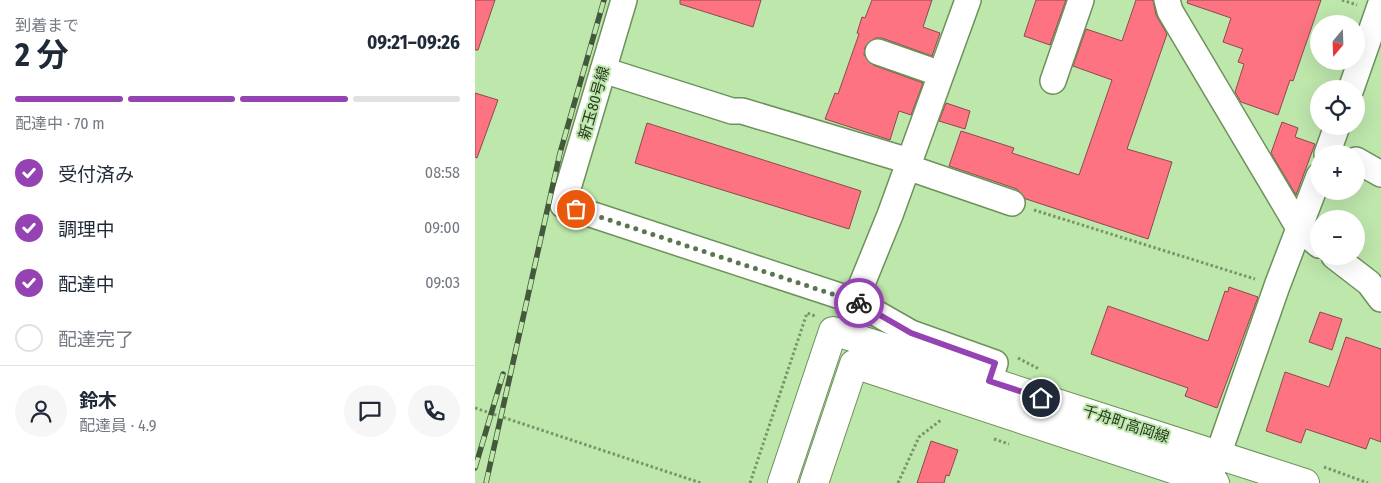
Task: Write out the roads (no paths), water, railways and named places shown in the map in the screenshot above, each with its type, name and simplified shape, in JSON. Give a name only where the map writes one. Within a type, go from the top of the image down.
[{"type":"street","name":"新玉80号線","points":[[624,0],[570,188],[563,205],[855,301]]},
{"type":"street","points":[[968,0],[891,215],[855,301],[911,333],[995,363],[989,381]]},
{"type":"street","points":[[1053,81],[1081,0]]},
{"type":"street","points":[[1167,0],[1170,10],[1299,228],[1310,237]]},
{"type":"street","points":[[1354,80],[1381,3]]},
{"type":"street","points":[[878,52],[941,74]]},
{"type":"street","points":[[603,70],[732,111],[742,111],[908,164],[1012,203]]},
{"type":"street","points":[[1365,165],[1381,174]]},
{"type":"street","points":[[1211,482],[1217,453],[1310,199]]},
{"type":"street","points":[[1346,265],[1369,283],[1381,299]]},
{"type":"street","name":"千舟町高岡線","points":[[782,483],[833,331],[1217,453],[1305,483]]},
{"type":"street","name":"千舟町高岡線","points":[[814,483],[854,364],[1211,482]]},
{"type":"railway","points":[[486,483],[560,153],[604,0]]},
{"type":"railway","points":[[475,468],[503,374]]}]
